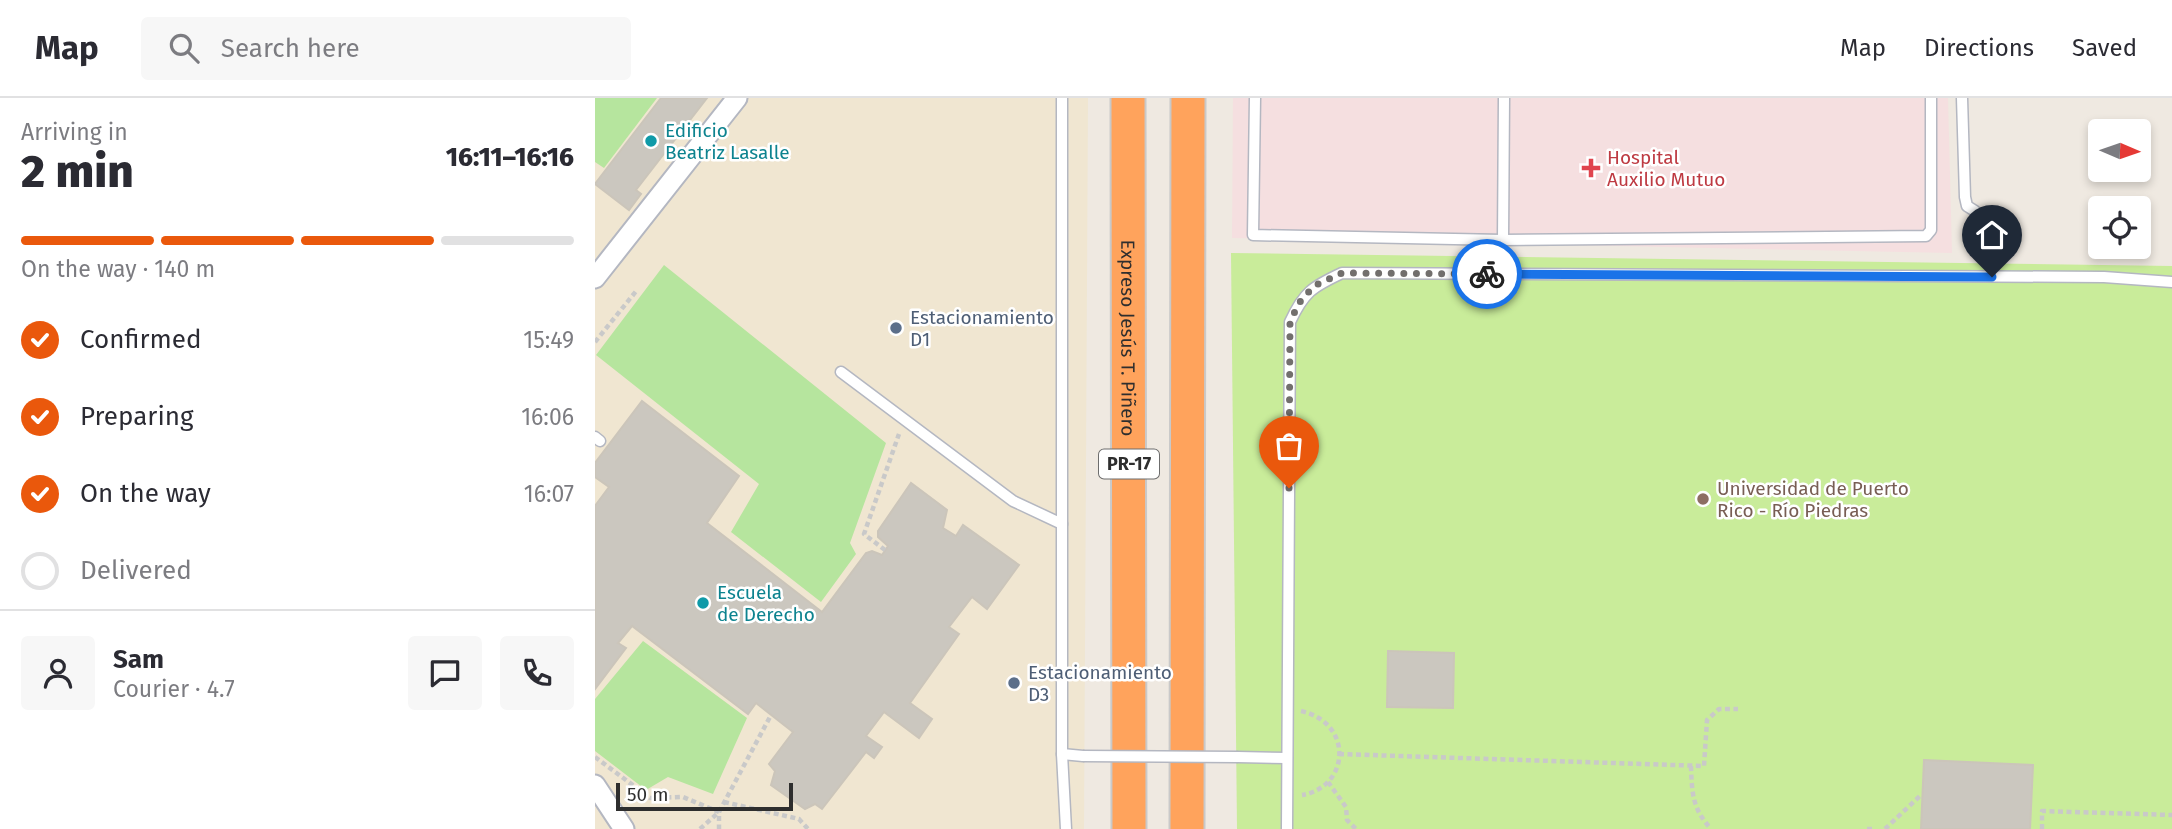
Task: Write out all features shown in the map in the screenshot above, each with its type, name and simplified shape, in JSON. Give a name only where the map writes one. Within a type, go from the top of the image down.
[{"type":"highway","name":"Expreso Jesús T. Piñero","points":[[1128,98],[1129,829]]},
{"type":"highway","name":"PR-17","points":[[1187,829],[1188,98]]},
{"type":"street","points":[[595,278],[737,98]]},
{"type":"street","points":[[595,786],[624,829]]},
{"type":"lane","points":[[1062,98],[1062,754],[1066,829]]},
{"type":"lane","points":[[1255,98],[1253,235],[1503,240],[1926,236],[1931,230],[1931,98]]},
{"type":"lane","points":[[1503,240],[1504,98]]},
{"type":"lane","points":[[1962,98],[1965,197],[1967,206],[1975,211]]},
{"type":"lane","points":[[1287,829],[1290,322],[1299,303],[1314,286],[1342,273],[2104,277],[2172,282]]},
{"type":"lane","points":[[842,372],[1013,501],[1062,524]]},
{"type":"lane","points":[[1062,754],[1287,758]]},
{"type":"path","points":[[595,342],[636,290]]},
{"type":"path","points":[[885,550],[865,534],[894,442],[906,420]]},
{"type":"path","points":[[1287,797],[1313,793],[1328,782],[1338,765],[1340,746],[1334,729],[1307,712],[1288,708]]},
{"type":"path","points":[[1339,754],[1704,766],[1707,720],[1719,709],[1738,709]]},
{"type":"path","points":[[700,829],[719,812],[771,715]]},
{"type":"path","points":[[595,757],[650,798],[683,797],[719,812]]},
{"type":"path","points":[[1691,766],[1692,794],[1699,816],[1711,829]]},
{"type":"path","points":[[1328,782],[1346,807],[1347,820],[1356,829]]},
{"type":"path","points":[[1885,829],[1923,794]]},
{"type":"path","points":[[724,802],[799,819],[808,829]]},
{"type":"path","points":[[2042,829],[2042,811],[2172,815]]},
{"type":"path","points":[[719,812],[719,829]]},
{"type":"path","points":[[1867,829],[1874,829]]},
{"type":"shaded area","points":[[595,98],[1088,98],[1084,829],[595,829]]},
{"type":"shaded area","name":"Hospital Auxilio Mutuo","points":[[1233,98],[1948,98],[1952,253],[1232,238]]},
{"type":"green space","points":[[595,98],[657,98],[604,168],[595,162]]},
{"type":"green space","name":"Universidad de Puerto Rico - Río Piedras","points":[[1231,253],[2172,266],[2172,829],[1237,829]]},
{"type":"green space","points":[[664,265],[886,443],[850,543],[856,554],[821,602],[731,532],[759,484],[596,355]]},
{"type":"green space","points":[[643,641],[747,718],[713,794],[668,777],[646,790],[595,751],[595,699]]},
{"type":"building","name":"Edificio Beatriz Lasalle","points":[[661,98],[707,98],[636,190],[641,194],[629,210],[595,184]]},
{"type":"building","name":"Escuela de Derecho","points":[[642,401],[739,476],[707,523],[822,612],[866,553],[872,551],[882,555],[888,546],[878,537],[878,531],[911,483],[947,510],[943,528],[956,536],[963,525],[1019,565],[987,609],[972,597],[949,627],[959,634],[910,703],[932,719],[919,738],[884,712],[866,736],[882,747],[874,758],[866,752],[822,809],[815,804],[805,809],[771,785],[775,771],[769,764],[793,732],[756,703],[748,714],[632,626],[618,643],[626,648],[595,689],[595,506],[609,487],[595,477],[595,463]]},
{"type":"building","points":[[1388,651],[1454,653],[1453,708],[1387,707]]},
{"type":"building","points":[[1924,760],[2033,765],[2030,829],[1921,829]]},
{"type":"way so far","points":[[1289,488],[1290,322],[1299,303],[1314,286],[1342,273],[1487,274]]},
{"type":"place","name":"Edificio Beatriz Lasalle","points":[[651,141]]},
{"type":"place","name":"Hospital Auxilio Mutuo","points":[[1591,168]]},
{"type":"place","name":"Estacionamiento D1","points":[[896,328]]},
{"type":"place","name":"Universidad de Puerto Rico - Río Piedras","points":[[1703,499]]},
{"type":"place","name":"Escuela de Derecho","points":[[703,603]]},
{"type":"place","name":"Estacionamiento D3","points":[[1014,683]]},
{"type":"route","points":[[1487,274],[1992,277]]}]
